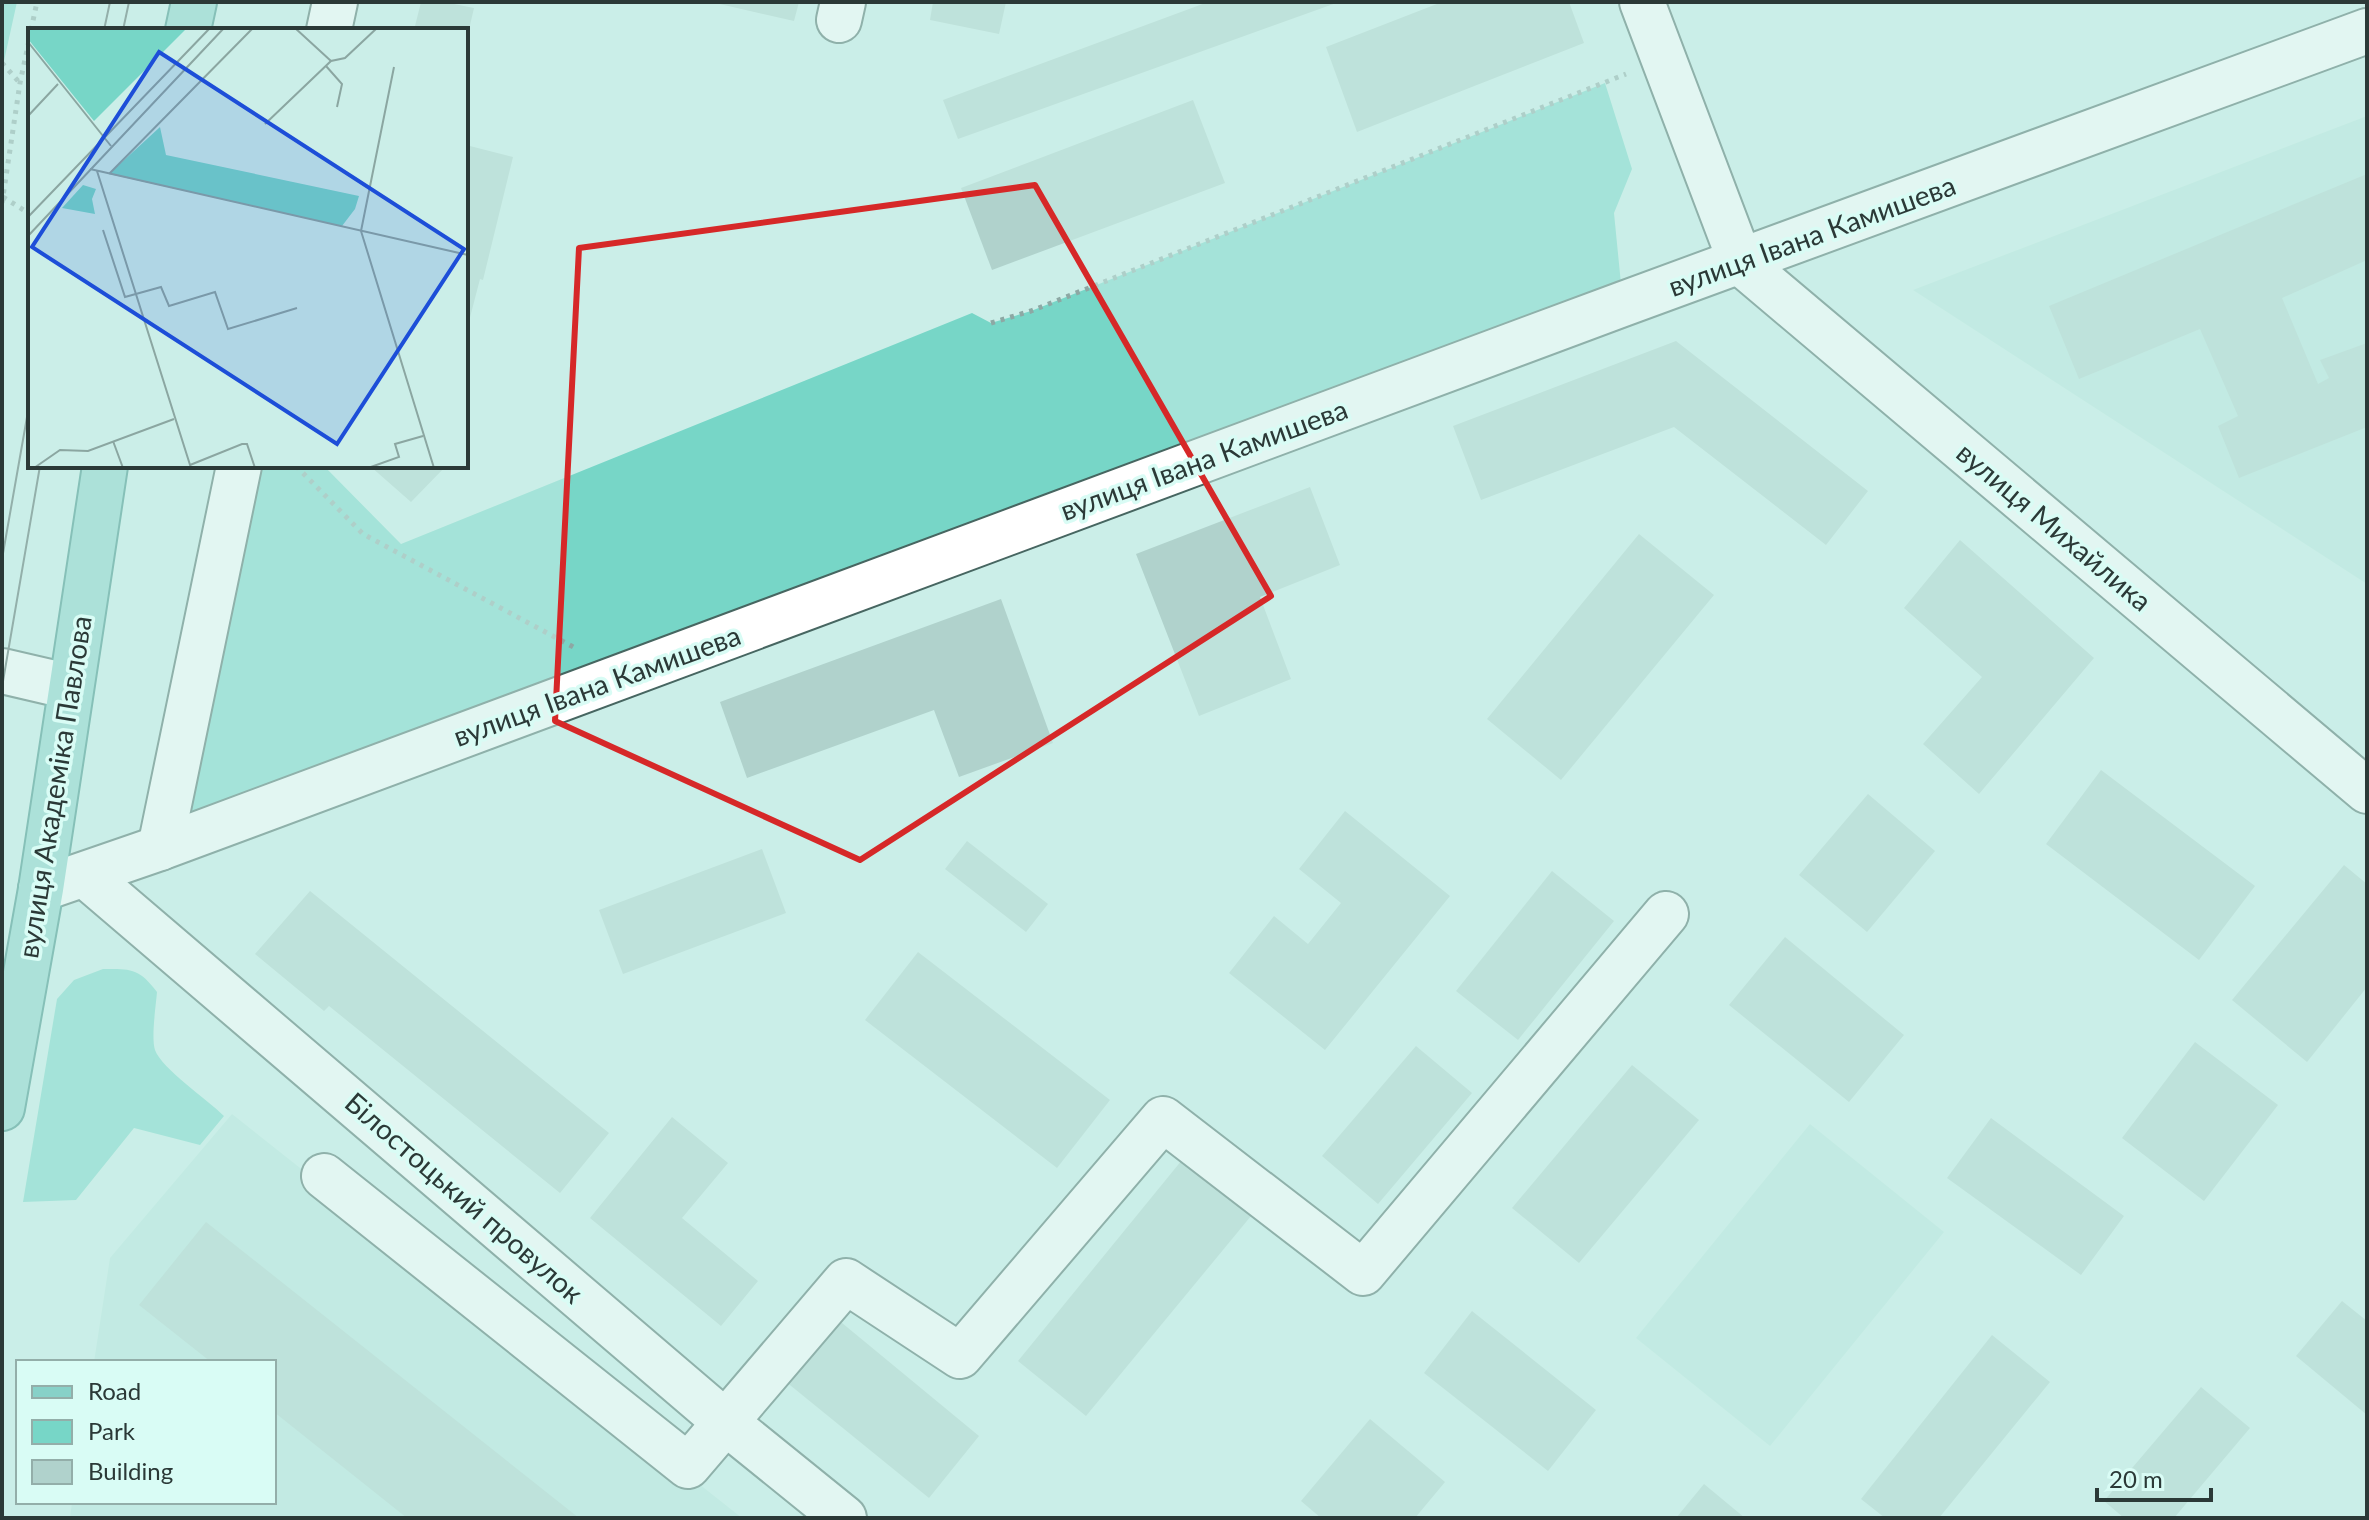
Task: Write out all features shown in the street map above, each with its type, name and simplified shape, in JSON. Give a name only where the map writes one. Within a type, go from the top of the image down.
[{"type":"main road","points":[[188,28],[194,2]]},
{"type":"main road","name":"вулиця Академіка Павлова","points":[[2,1108],[41,889],[105,468]]},
{"type":"street","points":[[329,28],[335,2]]},
{"type":"street","points":[[1642,2],[1741,263]]},
{"type":"street","name":"вулиця Івана Камишева","points":[[41,889],[160,848],[2367,31]]},
{"type":"street","name":"вулиця Михайлика","points":[[1741,263],[2367,791]]},
{"type":"street","points":[[160,848],[239,468]]},
{"type":"street","points":[[2,671],[71,687]]},
{"type":"street","name":"Білостоцький провулок","points":[[85,875],[724,1421],[844,1518]]},
{"type":"street","points":[[324,1176],[688,1466],[846,1281],[960,1356],[1163,1119],[1363,1273],[1666,914]]},
{"type":"path","points":[[31,28],[37,2]]},
{"type":"path","points":[[28,45],[3,200],[28,213]]},
{"type":"path","points":[[991,323],[1031,311],[1605,83],[1663,57]]},
{"type":"path","points":[[2,63],[20,83]]},
{"type":"path","points":[[298,468],[363,534],[626,675]]},
{"type":"highlighted area","points":[[1035,185],[1271,596],[860,860],[555,721],[579,248]]},
{"type":"shaded area","points":[[2367,116],[2367,584],[1913,290]]},
{"type":"shaded area","points":[[232,1114],[742,1518],[70,1518],[72,1504],[276,1504],[276,1360],[94,1360],[110,1258]]},
{"type":"shaded area","points":[[1810,1124],[1944,1232],[1770,1446],[1636,1338]]},
{"type":"green space","points":[[2,2],[17,2],[2,70]]},
{"type":"green space","points":[[1605,83],[1632,169],[1614,213],[1623,304],[160,848],[240,468],[326,468],[401,544],[972,313],[991,323],[1031,311]]},
{"type":"green space","points":[[103,969],[134,972],[151,984],[157,992],[154,1044],[159,1058],[224,1116],[200,1145],[134,1128],[76,1200],[23,1202],[57,999],[74,980]]},
{"type":"building","points":[[421,2],[444,2],[474,8],[468,34],[468,28],[414,28]]},
{"type":"building","points":[[711,2],[799,2],[794,21]]},
{"type":"building","points":[[933,2],[1006,2],[999,34],[930,20]]},
{"type":"building","points":[[1208,2],[1339,2],[958,139],[943,100]]},
{"type":"building","points":[[1442,2],[1569,2],[1584,43],[1357,132],[1326,47]]},
{"type":"building","points":[[1193,100],[1225,183],[992,270],[961,188]]},
{"type":"building","points":[[468,146],[513,157],[483,280],[480,279],[468,325]]},
{"type":"building","points":[[2367,174],[2367,260],[2282,298],[2318,384],[2329,378],[2320,360],[2367,343],[2367,427],[2239,478],[2218,426],[2238,416],[2200,329],[2079,379],[2049,306]]},
{"type":"building","points":[[1676,341],[1868,491],[1826,545],[1674,427],[1481,500],[1453,426]]},
{"type":"building","points":[[372,468],[444,468],[411,502]]},
{"type":"building","points":[[1310,487],[1340,565],[1260,597],[1291,679],[1199,716],[1136,554]]},
{"type":"building","points":[[1639,534],[1714,595],[1561,780],[1487,719]]},
{"type":"building","points":[[1960,540],[2094,658],[1979,794],[1923,744],[1982,677],[1904,608]]},
{"type":"building","points":[[1001,599],[1053,743],[959,777],[934,710],[747,778],[720,702]]},
{"type":"building","points":[[2101,770],[2255,886],[2199,960],[2046,844]]},
{"type":"building","points":[[1868,794],[1935,851],[1867,932],[1799,875]]},
{"type":"building","points":[[1345,811],[1450,896],[1325,1050],[1229,973],[1274,916],[1308,944],[1341,903],[1299,869]]},
{"type":"building","points":[[967,841],[1048,904],[1026,932],[945,869]]},
{"type":"building","points":[[762,849],[786,913],[623,974],[599,910]]},
{"type":"building","points":[[2344,865],[2367,884],[2367,987],[2307,1062],[2232,1000]]},
{"type":"building","points":[[1552,871],[1614,921],[1518,1040],[1456,991]]},
{"type":"building","points":[[310,891],[609,1133],[560,1193],[329,1006],[324,1011],[255,954]]},
{"type":"building","points":[[1785,937],[1904,1035],[1849,1102],[1729,1005]]},
{"type":"building","points":[[918,952],[1110,1100],[1057,1168],[865,1020]]},
{"type":"building","points":[[2195,1042],[2278,1105],[2204,1201],[2122,1138]]},
{"type":"building","points":[[1416,1046],[1472,1093],[1378,1204],[1322,1156]]},
{"type":"building","points":[[1632,1065],[1699,1120],[1579,1263],[1512,1208]]},
{"type":"building","points":[[672,1117],[728,1163],[682,1218],[758,1281],[721,1326],[590,1218]]},
{"type":"building","points":[[1991,1118],[2124,1216],[2081,1275],[1947,1178]]},
{"type":"building","points":[[1182,1160],[1251,1216],[1086,1416],[1018,1361]]},
{"type":"building","points":[[206,1222],[579,1518],[407,1518],[276,1414],[276,1360],[208,1360],[139,1305]]},
{"type":"building","points":[[2342,1301],[2367,1321],[2367,1415],[2296,1356]]},
{"type":"building","points":[[1472,1311],[1596,1410],[1548,1471],[1424,1373]]},
{"type":"building","points":[[836,1318],[979,1436],[929,1498],[785,1381]]},
{"type":"building","points":[[1992,1335],[2050,1382],[1939,1518],[1885,1518],[1861,1499]]},
{"type":"building","points":[[2201,1387],[2250,1428],[2174,1518],[2124,1518],[2104,1501]]},
{"type":"building","points":[[1370,1419],[1445,1482],[1415,1518],[1321,1518],[1301,1501]]},
{"type":"building","points":[[1704,1484],[1745,1518],[1676,1518]]},
{"type":"tram line","points":[[104,28],[110,2]]},
{"type":"tram line","points":[[123,28],[129,2]]},
{"type":"tram line","points":[[2,559],[28,411]]},
{"type":"tram line","points":[[2,687],[40,468]]}]
